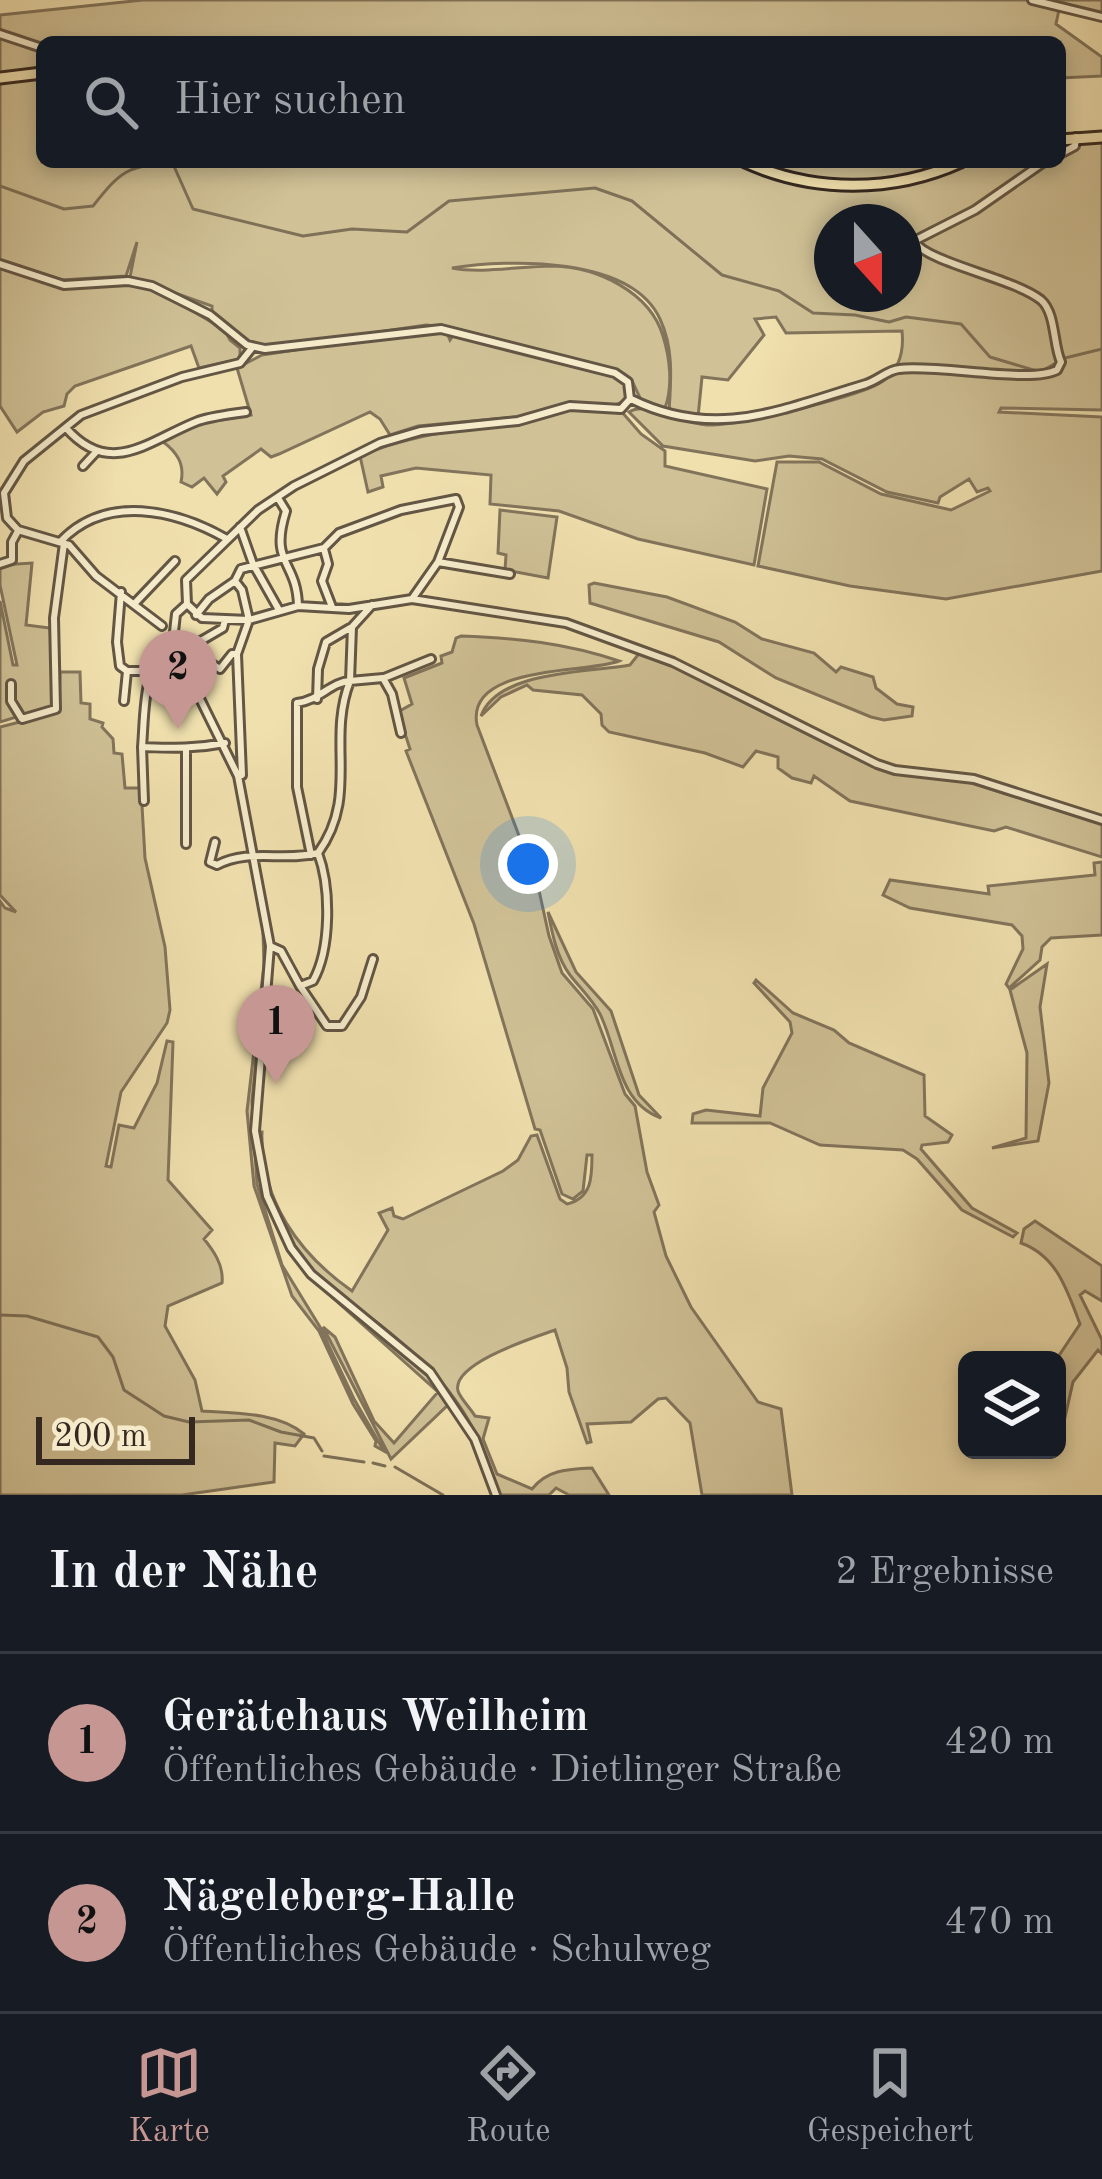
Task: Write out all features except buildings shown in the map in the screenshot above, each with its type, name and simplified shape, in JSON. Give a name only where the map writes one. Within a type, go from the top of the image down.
[{"type":"main road","points":[[0,79],[36,74]]},
{"type":"main road","points":[[1066,139],[1102,137]]},
{"type":"main road","points":[[765,168],[805,180],[881,185],[944,168]]},
{"type":"street","points":[[1032,0],[1102,16]]},
{"type":"street","points":[[0,34],[36,46]]},
{"type":"street","points":[[1066,151],[1075,146],[1076,137]]},
{"type":"street","points":[[630,399],[673,416],[708,423],[742,419],[873,382],[893,369],[1047,375],[1059,358],[1048,310],[1040,299],[977,269],[924,252],[914,241],[976,210],[1036,168]]},
{"type":"street","points":[[0,264],[64,285],[128,281],[152,286],[210,314],[253,347],[275,350],[441,329],[614,373],[628,382],[630,399],[621,409],[570,406],[518,421],[403,435],[340,463],[277,497],[239,526],[187,580],[188,604],[196,615],[248,620],[298,606],[412,599],[588,629],[673,662],[877,764],[974,779],[1102,820]]},
{"type":"street","points":[[162,626],[62,543],[18,530],[7,518],[4,493],[24,461],[80,415],[119,404],[150,387],[240,363],[253,347]]},
{"type":"street","points":[[66,428],[96,452],[137,449],[200,420],[246,412]]},
{"type":"street","points":[[82,466],[96,452]]},
{"type":"street","points":[[277,497],[286,512],[278,544],[293,578],[298,606]]},
{"type":"street","points":[[196,615],[236,574],[253,564],[324,548],[339,533],[372,520],[453,498],[459,507],[438,562],[412,599]]},
{"type":"street","points":[[11,684],[11,700],[22,719],[56,710],[54,618],[62,543],[82,523],[154,510],[227,539]]},
{"type":"street","points":[[239,526],[253,564],[279,610]]},
{"type":"street","points":[[0,564],[13,560],[12,542],[18,530]]},
{"type":"street","points":[[324,548],[328,564],[322,581],[332,607]]},
{"type":"street","points":[[135,603],[175,561]]},
{"type":"street","points":[[438,562],[510,574]]},
{"type":"street","points":[[235,580],[248,620],[237,654],[242,776],[238,776]]},
{"type":"street","points":[[122,592],[117,642],[121,665],[127,670],[151,671]]},
{"type":"street","points":[[188,604],[176,614],[173,641],[238,776],[270,946],[256,1101],[258,1156],[268,1196],[291,1248],[327,1289],[430,1372],[476,1439],[496,1495]]},
{"type":"street","points":[[317,699],[318,669],[326,642],[352,627],[371,605]]},
{"type":"street","points":[[181,661],[223,628],[225,620]]},
{"type":"street","points":[[315,854],[340,812],[352,627]]},
{"type":"street","points":[[144,801],[142,747],[151,671],[160,650],[173,641]]},
{"type":"street","points":[[192,652],[220,669],[237,654]]},
{"type":"street","points":[[300,986],[313,981],[322,961],[325,905],[297,787],[297,703],[317,699],[339,682],[382,678],[431,659]]},
{"type":"street","points":[[124,701],[127,670]]},
{"type":"street","points":[[382,678],[392,694],[400,734]]},
{"type":"street","points":[[142,747],[186,749],[224,743]]},
{"type":"street","points":[[186,749],[186,844]]},
{"type":"street","points":[[215,842],[210,862],[217,865],[231,857],[315,854]]},
{"type":"street","points":[[270,946],[281,951],[327,1026],[341,1027],[361,997],[373,959]]},
{"type":"shaded area","points":[[143,0],[1102,0],[1102,15],[1060,5],[1056,24],[1102,57],[1102,76],[1066,78],[1066,36],[36,36],[36,168],[1066,168],[1066,136],[1102,133],[1102,410],[1001,408],[999,412],[1102,417],[1102,571],[946,599],[850,586],[758,566],[777,462],[819,462],[881,494],[951,510],[990,491],[977,492],[969,479],[938,503],[887,492],[822,459],[789,456],[755,461],[663,446],[629,412],[646,409],[709,425],[826,402],[889,376],[900,359],[902,331],[786,333],[776,317],[755,319],[764,335],[728,380],[702,377],[698,417],[669,412],[671,376],[670,353],[660,319],[645,298],[623,283],[596,273],[566,266],[504,263],[452,268],[570,267],[620,285],[647,307],[663,336],[670,372],[665,408],[642,402],[632,381],[619,371],[449,327],[426,325],[275,347],[256,344],[226,325],[212,306],[130,277],[137,242],[126,276],[61,280],[0,261],[0,15]]},
{"type":"shaded area","points":[[0,266],[60,288],[128,284],[153,288],[225,330],[240,348],[240,359],[199,368],[191,346],[75,386],[64,406],[43,412],[17,432],[0,406]]},
{"type":"shaded area","points":[[428,330],[447,333],[450,340],[454,334],[621,378],[629,389],[627,400],[613,406],[567,403],[516,417],[418,426],[390,435],[370,412],[271,457],[261,449],[223,476],[226,482],[217,494],[204,478],[192,487],[181,482],[179,459],[162,441],[202,423],[251,415],[237,368],[262,355]]},
{"type":"shaded area","points":[[573,409],[621,411],[665,451],[665,466],[767,489],[754,565],[638,539],[559,511],[490,504],[491,475],[416,468],[381,476],[383,487],[368,492],[360,456],[439,433]]},
{"type":"shaded area","points":[[500,510],[557,517],[548,578],[505,570],[506,555],[498,553]]},
{"type":"shaded area","points":[[32,563],[26,625],[50,628],[55,672],[52,706],[0,722],[0,601],[13,665],[17,665],[0,565]]},
{"type":"shaded area","points":[[589,585],[667,597],[735,622],[762,639],[814,653],[836,672],[841,667],[873,677],[876,688],[897,704],[913,707],[912,716],[871,717],[776,678],[719,642],[590,603]]},
{"type":"shaded area","points":[[461,636],[541,642],[619,661],[508,681],[478,705],[477,725],[538,886],[562,973],[593,1009],[625,1094],[635,1106],[666,1256],[691,1307],[758,1402],[781,1409],[792,1495],[702,1495],[690,1423],[666,1398],[658,1399],[631,1422],[587,1424],[591,1442],[587,1443],[555,1330],[481,1361],[459,1381],[458,1391],[475,1416],[489,1418],[483,1439],[497,1474],[532,1489],[551,1474],[592,1468],[609,1495],[569,1495],[556,1488],[549,1495],[499,1495],[480,1442],[439,1379],[401,1342],[313,1272],[291,1242],[276,1208],[265,1172],[258,1132],[262,1132],[268,1180],[286,1223],[315,1260],[352,1291],[388,1230],[379,1213],[392,1208],[394,1216],[403,1219],[503,1171],[518,1160],[531,1136],[537,1135],[560,1199],[567,1204],[575,1201],[589,1186],[592,1155],[587,1155],[583,1191],[573,1199],[562,1194],[540,1130],[535,1129],[474,924],[406,751],[410,749],[398,712],[412,704],[404,678],[442,663],[441,656],[452,652]]},
{"type":"shaded area","points":[[641,651],[892,772],[965,781],[1102,824],[1102,857],[1006,827],[994,831],[850,801],[814,776],[811,783],[792,778],[778,768],[778,757],[756,751],[743,767],[705,753],[609,732],[601,714],[582,695],[533,690],[527,685],[501,697],[481,716],[491,701],[525,682],[630,665]]},
{"type":"shaded area","points":[[60,672],[80,672],[81,703],[90,704],[90,719],[103,723],[113,739],[114,753],[122,754],[125,788],[141,788],[145,858],[165,947],[167,1023],[121,1092],[106,1166],[111,1167],[119,1125],[134,1128],[157,1083],[167,1041],[173,1042],[168,1180],[212,1230],[204,1239],[220,1264],[222,1283],[168,1306],[165,1326],[195,1380],[202,1411],[269,1418],[304,1434],[295,1446],[275,1443],[274,1482],[182,1495],[0,1495],[0,901],[16,912],[0,895],[0,727],[59,712]]},
{"type":"shaded area","points":[[1102,862],[1102,935],[1051,938],[1042,947],[1040,960],[1009,988],[1006,984],[1023,949],[1022,936],[1012,925],[910,908],[883,895],[890,880],[989,894],[988,886],[1095,875],[1094,863]]},
{"type":"shaded area","points":[[548,912],[576,972],[611,1011],[639,1095],[661,1118],[646,1110],[627,1088],[600,1014],[562,961]]},
{"type":"shaded area","points":[[263,932],[266,966],[252,1101],[257,1184],[282,1265],[320,1327],[384,1451],[375,1446],[319,1331],[292,1296],[254,1186],[247,1111],[264,965]]},
{"type":"shaded area","points":[[1047,964],[1040,1007],[1049,1083],[1038,1141],[992,1148],[1026,1138],[1027,1053],[1010,990]]},
{"type":"shaded area","points":[[756,980],[793,1013],[924,1075],[925,1116],[952,1135],[948,1142],[922,1145],[921,1149],[972,1208],[1017,1233],[1013,1237],[962,1210],[917,1159],[903,1150],[820,1145],[770,1123],[692,1123],[693,1114],[706,1110],[760,1116],[763,1088],[792,1033],[790,1022]]},
{"type":"shaded area","points":[[1035,1221],[1102,1266],[1102,1301],[1085,1291],[1080,1295],[1102,1340],[1102,1354],[1098,1350],[1073,1382],[1066,1413],[1066,1351],[1062,1351],[1080,1324],[1052,1265],[1021,1243],[1024,1229]]},
{"type":"shaded area","points":[[324,1290],[429,1374],[450,1403],[391,1459],[323,1327],[335,1337],[374,1421],[394,1443],[438,1392]]},
{"type":"waterway","points":[[0,186],[64,209],[93,206],[126,172],[139,168]]},
{"type":"waterway","points":[[175,168],[193,209],[303,236],[352,229],[407,232],[449,201],[595,188],[632,201],[722,275],[779,291],[813,313],[961,324],[990,357],[1040,372],[1065,358],[1102,349]]},
{"type":"waterway","points":[[0,1315],[27,1316],[98,1337],[113,1357],[124,1390],[164,1416],[189,1422],[249,1420],[314,1438],[322,1451]]},
{"type":"waterway","points":[[324,1456],[364,1462]]},
{"type":"waterway","points":[[373,1463],[385,1466]]},
{"type":"waterway","points":[[395,1467],[443,1495]]},
{"type":"place","name":"Nägeleberg-Halle","points":[[178,729]]},
{"type":"place","name":"Gerätehaus Weilheim","points":[[276,1084]]}]
